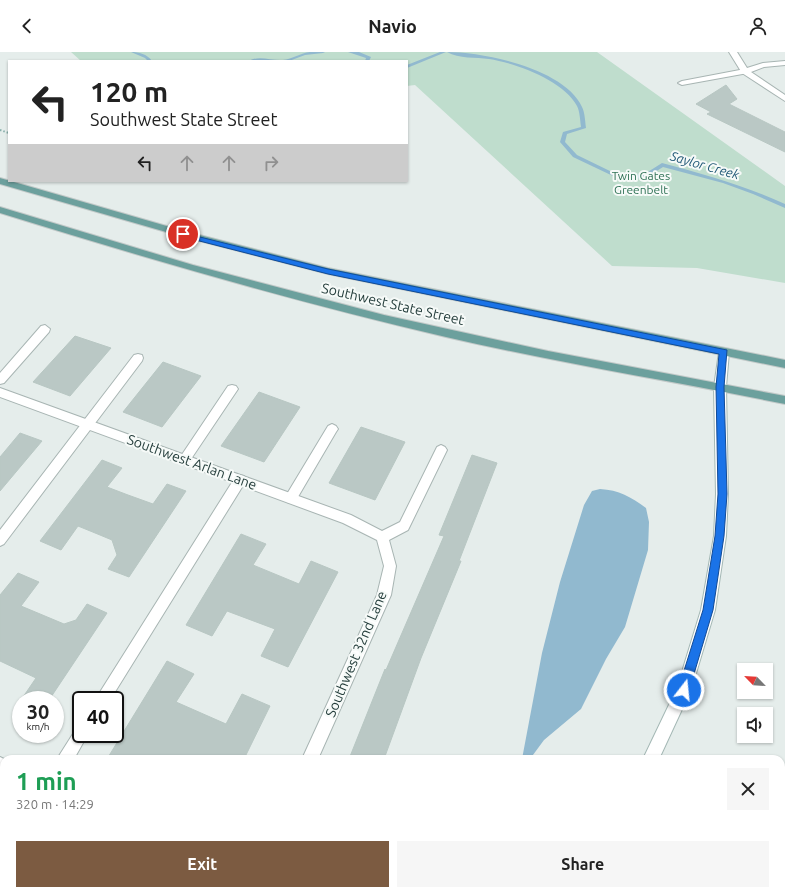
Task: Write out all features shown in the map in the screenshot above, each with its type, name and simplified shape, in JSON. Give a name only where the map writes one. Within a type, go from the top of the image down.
[{"type":"main road","name":"Southwest State Street","points":[[0,181],[183,234],[328,271],[785,364]]},
{"type":"main road","name":"Southwest State Street","points":[[0,210],[178,265],[336,307],[513,348],[785,400]]},
{"type":"street","points":[[733,52],[745,71],[785,99]]},
{"type":"street","points":[[682,83],[745,71],[763,65],[785,63]]},
{"type":"street","points":[[0,380],[46,329]]},
{"type":"street","points":[[653,755],[684,690],[708,610],[720,536],[722,494],[720,387],[724,352]]},
{"type":"street","points":[[0,540],[138,358]]},
{"type":"street","points":[[185,460],[232,389]]},
{"type":"street","name":"Southwest Arlan Lane","points":[[0,392],[291,498],[346,519],[382,537]]},
{"type":"street","points":[[291,498],[332,429]]},
{"type":"street","points":[[382,537],[404,526],[441,450]]},
{"type":"street","points":[[108,691],[240,480]]},
{"type":"street","name":"Southwest 32nd Lane","points":[[312,755],[384,595],[390,566],[382,537]]},
{"type":"street","points":[[68,755],[75,743]]},
{"type":"green space","name":"Twin Gates Greenbelt","points":[[71,52],[597,52],[785,186],[785,283],[697,268],[612,266],[415,85],[408,86],[408,60],[80,60]]},
{"type":"water","points":[[600,489],[613,491],[624,495],[646,508],[649,522],[648,550],[625,627],[606,659],[581,709],[544,740],[533,755],[523,755],[542,653],[560,582],[584,505],[592,491]]},
{"type":"building","points":[[726,85],[737,99],[729,104],[785,132],[785,152],[707,114],[711,112],[696,104]]},
{"type":"building","points":[[75,336],[111,348],[70,396],[33,382]]},
{"type":"building","points":[[163,362],[201,376],[162,427],[123,412]]},
{"type":"building","points":[[259,392],[300,407],[264,462],[221,446]]},
{"type":"building","points":[[361,427],[405,442],[375,500],[329,483]]},
{"type":"building","points":[[20,433],[42,441],[0,491],[0,457]]},
{"type":"building","points":[[472,455],[497,463],[459,561],[461,561],[421,658],[385,755],[351,755],[385,669],[386,670],[444,536],[439,535]]},
{"type":"building","points":[[102,460],[122,468],[107,487],[128,495],[153,504],[167,484],[186,491],[129,577],[108,569],[117,555],[112,540],[78,526],[61,550],[40,541]]},
{"type":"building","points":[[241,534],[266,544],[253,565],[299,584],[311,561],[338,572],[288,667],[261,656],[275,629],[227,611],[212,636],[186,625]]},
{"type":"building","points":[[18,573],[39,582],[21,606],[64,624],[76,620],[87,604],[107,613],[55,691],[27,691],[36,678],[0,661],[0,595]]},
{"type":"building","points":[[167,661],[194,674],[176,702],[226,724],[242,694],[270,706],[246,755],[109,755],[117,743],[124,743],[124,731]]},
{"type":"waterway","points":[[133,52],[147,57],[149,60]]},
{"type":"waterway","points":[[288,60],[304,54],[323,52]]},
{"type":"waterway","points":[[350,52],[369,57],[368,60]]},
{"type":"waterway","points":[[408,67],[444,52]]},
{"type":"waterway","name":"Saylor Creek","points":[[449,52],[502,60],[528,69],[554,81],[565,89],[580,107],[584,128],[565,133],[562,142],[575,156],[613,174],[644,177],[662,165],[725,182],[785,206]]},
{"type":"waterway","points":[[254,60],[270,60]]},
{"type":"route","points":[[183,234],[328,271],[724,352],[720,387],[722,494],[720,536],[708,610],[684,690]]}]
